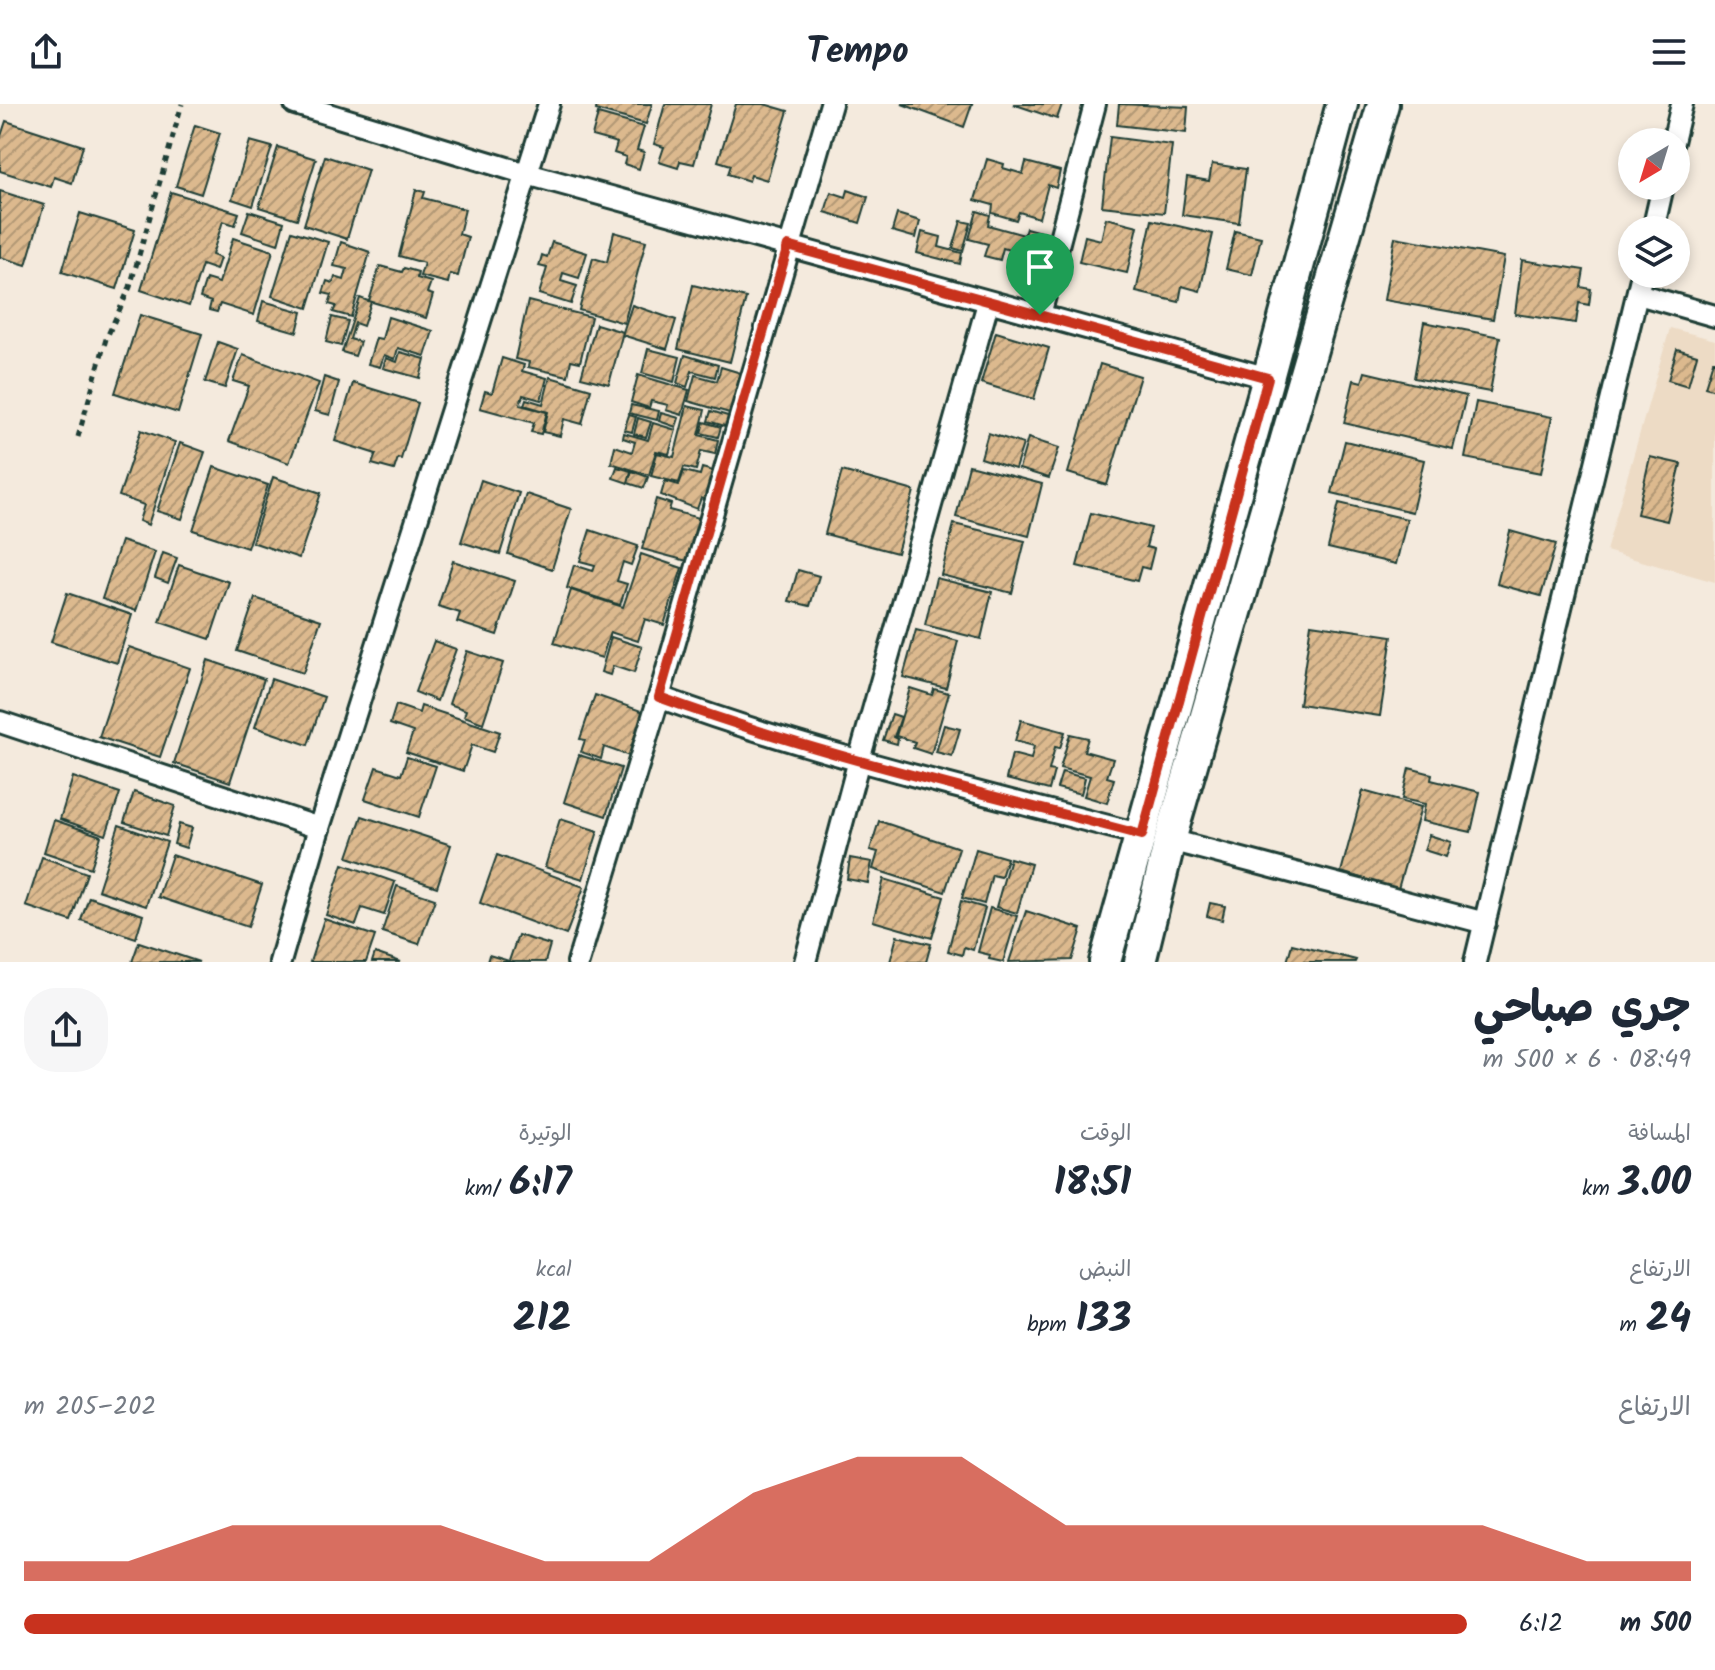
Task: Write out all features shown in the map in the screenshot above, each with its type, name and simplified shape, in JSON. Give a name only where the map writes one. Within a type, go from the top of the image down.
[{"type":"street","points":[[295,104],[356,113],[527,174],[1268,378]]},
{"type":"street","points":[[280,962],[319,828],[549,104]]},
{"type":"street","points":[[578,962],[659,697],[831,104]]},
{"type":"street","points":[[1040,315],[1095,104]]},
{"type":"street","points":[[1140,962],[1156,838],[1268,378],[1342,104]]},
{"type":"street","points":[[1105,962],[1156,838],[1383,104]]},
{"type":"street","points":[[1676,128],[1682,104]]},
{"type":"street","points":[[1475,962],[1639,288]]},
{"type":"street","points":[[1649,288],[1715,316]]},
{"type":"street","points":[[805,962],[988,303]]},
{"type":"street","points":[[659,697],[709,716],[859,760],[1485,923]]},
{"type":"street","points":[[0,722],[319,828]]},
{"type":"path","points":[[78,437],[106,339],[130,287],[182,104]]},
{"type":"shaded area","points":[[1670,328],[1715,340],[1715,582],[1606,551]]},
{"type":"building","points":[[597,104],[652,104],[646,124],[596,110]]},
{"type":"building","points":[[665,104],[711,104],[694,164],[680,161],[678,168],[659,162],[664,147],[654,144]]},
{"type":"building","points":[[736,104],[764,104],[788,111],[767,180],[751,175],[749,181],[728,174],[731,165],[718,161]]},
{"type":"building","points":[[902,104],[972,104],[964,127]]},
{"type":"building","points":[[1013,104],[1062,104],[1057,119]]},
{"type":"building","points":[[1119,104],[1188,107],[1186,133],[1117,125]]},
{"type":"building","points":[[598,114],[644,127],[637,150],[644,152],[639,169],[624,164],[626,157],[614,153],[617,143],[592,136]]},
{"type":"building","points":[[6,121],[83,146],[72,183],[54,177],[51,187],[0,171],[0,139]]},
{"type":"building","points":[[195,125],[220,133],[201,194],[176,186]]},
{"type":"building","points":[[1110,137],[1172,145],[1164,213],[1102,206]]},
{"type":"building","points":[[250,141],[272,147],[253,206],[232,199]]},
{"type":"building","points":[[278,147],[316,159],[297,219],[259,207]]},
{"type":"building","points":[[325,156],[368,170],[347,239],[304,225]]},
{"type":"building","points":[[987,159],[1023,174],[1026,162],[1060,171],[1056,188],[1048,185],[1039,218],[1019,212],[1016,220],[992,213],[993,205],[975,200]]},
{"type":"building","points":[[1212,164],[1246,169],[1239,223],[1182,215],[1187,177],[1209,181]]},
{"type":"building","points":[[416,190],[425,192],[423,198],[465,209],[459,234],[468,237],[458,276],[450,274],[448,283],[420,276],[424,263],[399,256]]},
{"type":"building","points":[[848,190],[868,197],[860,223],[825,212],[831,192],[846,197]]},
{"type":"building","points":[[0,191],[44,205],[26,265],[0,257]]},
{"type":"building","points":[[171,192],[239,213],[235,225],[223,221],[212,255],[220,258],[216,270],[202,265],[189,306],[141,290]]},
{"type":"building","points":[[249,211],[284,222],[278,244],[242,232]]},
{"type":"building","points":[[977,211],[990,215],[988,225],[1024,235],[1026,228],[1044,233],[1037,258],[1003,248],[1000,260],[984,256],[988,244],[969,239]]},
{"type":"building","points":[[80,213],[135,230],[117,289],[62,272]]},
{"type":"building","points":[[897,214],[920,221],[916,238],[892,231]]},
{"type":"building","points":[[1106,218],[1138,226],[1127,273],[1079,262],[1085,236],[1101,240]]},
{"type":"building","points":[[1152,220],[1213,234],[1200,291],[1182,286],[1179,302],[1136,292]]},
{"type":"building","points":[[961,221],[971,223],[963,251],[953,248]]},
{"type":"building","points":[[292,231],[328,242],[308,308],[272,296]]},
{"type":"building","points":[[1235,231],[1261,237],[1252,275],[1226,269]]},
{"type":"building","points":[[614,232],[646,241],[624,323],[579,310],[593,258],[607,262]]},
{"type":"building","points":[[922,232],[941,237],[939,247],[962,253],[960,264],[917,253]]},
{"type":"building","points":[[1395,237],[1504,257],[1493,319],[1384,300]]},
{"type":"building","points":[[233,238],[273,251],[254,315],[220,304],[217,312],[209,310],[211,302],[200,298],[206,279],[219,283]]},
{"type":"building","points":[[341,242],[370,252],[351,317],[333,312],[336,306],[329,304],[332,295],[323,293],[327,281],[333,283],[335,277],[344,280],[347,269],[334,266]]},
{"type":"building","points":[[552,242],[587,253],[579,278],[563,273],[561,281],[577,286],[571,304],[539,294],[547,268],[539,266],[542,255],[547,257]]},
{"type":"building","points":[[1522,260],[1584,270],[1581,287],[1591,289],[1589,305],[1579,303],[1576,323],[1515,314]]},
{"type":"building","points":[[380,266],[402,272],[404,268],[418,272],[417,278],[431,282],[427,293],[433,295],[426,318],[369,301]]},
{"type":"building","points":[[693,285],[746,298],[730,362],[678,349]]},
{"type":"building","points":[[360,298],[371,302],[363,326],[355,323],[350,339],[360,342],[355,356],[342,352]]},
{"type":"building","points":[[263,301],[302,312],[297,332],[258,321]]},
{"type":"building","points":[[528,301],[591,317],[580,362],[571,360],[568,376],[528,367],[529,362],[515,359]]},
{"type":"building","points":[[632,305],[676,320],[667,349],[622,335]]},
{"type":"building","points":[[140,315],[202,334],[178,413],[115,393]]},
{"type":"building","points":[[332,317],[348,321],[341,346],[326,342]]},
{"type":"building","points":[[388,317],[433,331],[425,356],[398,348],[395,359],[384,355],[380,367],[368,364],[376,338],[382,339]]},
{"type":"building","points":[[1424,322],[1500,337],[1490,392],[1414,378]]},
{"type":"building","points":[[596,324],[623,332],[609,384],[581,377]]},
{"type":"building","points":[[996,332],[1049,348],[1034,399],[981,383]]},
{"type":"building","points":[[218,342],[238,349],[225,388],[205,382]]},
{"type":"building","points":[[648,349],[680,357],[674,382],[642,373]]},
{"type":"building","points":[[1677,349],[1697,355],[1688,386],[1668,380]]},
{"type":"building","points":[[400,352],[425,359],[420,378],[383,368],[386,358],[397,362]]},
{"type":"building","points":[[243,355],[319,383],[289,463],[229,441],[249,386],[233,381]]},
{"type":"building","points":[[685,355],[718,365],[715,377],[692,371],[687,387],[677,383]]},
{"type":"building","points":[[502,358],[524,365],[522,371],[547,378],[541,400],[523,395],[520,405],[547,412],[541,434],[531,432],[534,423],[480,408],[485,391],[492,393]]},
{"type":"building","points":[[1715,361],[1715,390],[1705,387]]},
{"type":"building","points":[[1100,364],[1140,376],[1107,485],[1068,473]]},
{"type":"building","points":[[721,367],[744,374],[733,414],[688,401],[695,375],[717,381]]},
{"type":"building","points":[[1365,372],[1466,396],[1453,449],[1344,423],[1354,380],[1362,382]]},
{"type":"building","points":[[638,375],[689,390],[682,415],[666,410],[668,405],[651,401],[649,408],[631,402]]},
{"type":"building","points":[[324,377],[339,382],[330,415],[315,411]]},
{"type":"building","points":[[550,377],[591,389],[582,424],[564,419],[560,436],[543,432],[548,412],[524,405],[526,399],[543,404]]},
{"type":"building","points":[[353,383],[418,403],[401,459],[398,458],[394,470],[372,464],[376,454],[335,441]]},
{"type":"building","points":[[1476,402],[1552,417],[1541,473],[1465,458]]},
{"type":"building","points":[[631,405],[659,411],[657,420],[629,413]]},
{"type":"building","points":[[687,406],[705,410],[699,435],[718,440],[715,454],[701,451],[696,470],[684,467],[679,483],[651,476],[657,453],[674,457]]},
{"type":"building","points":[[711,411],[731,417],[728,427],[708,421]]},
{"type":"building","points":[[661,413],[679,418],[676,427],[659,421]]},
{"type":"building","points":[[629,415],[636,417],[632,432],[624,430]]},
{"type":"building","points":[[638,418],[651,422],[646,437],[634,434]]},
{"type":"building","points":[[704,422],[721,427],[718,437],[701,433]]},
{"type":"building","points":[[653,423],[676,430],[669,454],[656,451],[649,475],[611,463],[615,446],[632,452],[635,442],[623,438],[624,433],[648,440]]},
{"type":"building","points":[[141,430],[175,442],[148,525],[139,521],[144,505],[119,496]]},
{"type":"building","points":[[988,433],[1023,444],[1015,469],[981,458]]},
{"type":"building","points":[[1028,438],[1059,448],[1049,478],[1019,469]]},
{"type":"building","points":[[1345,441],[1424,460],[1412,512],[1332,493]]},
{"type":"building","points":[[180,443],[205,452],[182,519],[157,511]]},
{"type":"building","points":[[1650,457],[1681,464],[1667,521],[1637,514]]},
{"type":"building","points":[[969,465],[1042,484],[1029,536],[956,517]]},
{"type":"building","points":[[214,467],[268,485],[247,548],[193,530]]},
{"type":"building","points":[[617,467],[631,471],[628,483],[613,478]]},
{"type":"building","points":[[702,468],[720,473],[711,502],[701,498],[697,509],[661,495],[665,481],[679,485],[684,471],[700,475]]},
{"type":"building","points":[[632,471],[648,477],[644,488],[628,483]]},
{"type":"building","points":[[842,471],[914,491],[897,553],[825,534]]},
{"type":"building","points":[[273,477],[321,493],[299,558],[252,542]]},
{"type":"building","points":[[481,480],[519,493],[500,554],[461,542]]},
{"type":"building","points":[[526,494],[571,509],[552,569],[508,554]]},
{"type":"building","points":[[656,499],[671,504],[669,510],[699,518],[687,561],[642,549]]},
{"type":"building","points":[[1339,503],[1407,519],[1396,564],[1328,548]]},
{"type":"building","points":[[1091,513],[1151,528],[1146,547],[1154,549],[1149,569],[1141,567],[1137,581],[1077,566]]},
{"type":"building","points":[[954,524],[1025,541],[1012,593],[941,575]]},
{"type":"building","points":[[590,530],[638,546],[631,565],[623,562],[617,581],[627,584],[620,605],[567,588],[574,565],[593,571],[595,565],[580,561]]},
{"type":"building","points":[[1510,531],[1556,544],[1541,596],[1497,584]]},
{"type":"building","points":[[121,541],[155,552],[136,611],[102,599]]},
{"type":"building","points":[[163,553],[177,558],[168,583],[155,578]]},
{"type":"building","points":[[641,554],[682,568],[664,625],[645,619],[638,641],[610,632],[602,658],[554,643],[571,590],[623,607]]},
{"type":"building","points":[[453,561],[515,581],[497,635],[457,622],[460,613],[438,606]]},
{"type":"building","points":[[179,565],[229,582],[210,639],[160,622]]},
{"type":"building","points":[[798,570],[819,576],[810,606],[789,601]]},
{"type":"building","points":[[936,578],[992,592],[981,639],[925,625]]},
{"type":"building","points":[[67,593],[132,615],[117,663],[51,642]]},
{"type":"building","points":[[255,598],[321,620],[303,673],[237,651]]},
{"type":"building","points":[[1311,624],[1392,636],[1380,716],[1299,704]]},
{"type":"building","points":[[916,630],[958,641],[946,688],[903,677]]},
{"type":"building","points":[[611,637],[642,647],[634,673],[613,666],[610,675],[601,672]]},
{"type":"building","points":[[434,641],[456,649],[437,701],[415,692]]},
{"type":"building","points":[[129,647],[190,668],[160,757],[99,737]]},
{"type":"building","points":[[467,651],[503,663],[483,723],[464,716],[466,710],[449,704]]},
{"type":"building","points":[[208,660],[264,679],[230,782],[174,763]]},
{"type":"building","points":[[271,679],[324,697],[308,745],[255,727]]},
{"type":"building","points":[[910,688],[932,695],[934,689],[949,693],[931,754],[913,748],[915,742],[896,736]]},
{"type":"building","points":[[595,695],[647,713],[632,757],[604,747],[601,759],[581,752],[585,740],[580,739]]},
{"type":"building","points":[[396,705],[419,713],[421,706],[500,732],[493,752],[472,745],[463,771],[406,752],[413,732],[390,724]]},
{"type":"building","points":[[892,714],[901,717],[894,737],[898,739],[897,744],[883,740]]},
{"type":"building","points":[[1021,720],[1065,732],[1060,748],[1055,747],[1049,770],[1054,771],[1049,790],[1006,779],[1012,754],[1031,759],[1034,746],[1015,741]]},
{"type":"building","points":[[944,725],[960,729],[952,756],[936,752]]},
{"type":"building","points":[[1070,734],[1088,738],[1084,751],[1113,759],[1107,777],[1114,779],[1107,803],[1084,796],[1090,776],[1060,768]]},
{"type":"building","points":[[579,755],[621,768],[606,816],[564,802]]},
{"type":"building","points":[[407,757],[436,766],[419,817],[365,799],[376,767],[401,775]]},
{"type":"building","points":[[1409,768],[1432,774],[1431,780],[1480,792],[1471,832],[1422,821],[1425,804],[1402,799]]},
{"type":"building","points":[[1062,772],[1085,778],[1081,794],[1057,788]]},
{"type":"building","points":[[73,777],[120,793],[106,835],[60,819]]},
{"type":"building","points":[[1363,791],[1421,807],[1398,889],[1341,872]]},
{"type":"building","points":[[134,792],[175,806],[166,836],[124,822]]},
{"type":"building","points":[[362,816],[451,845],[437,887],[348,857]]},
{"type":"building","points":[[560,819],[598,831],[583,879],[545,867]]},
{"type":"building","points":[[54,820],[101,836],[91,868],[44,852]]},
{"type":"building","points":[[879,821],[959,848],[945,892],[873,869],[878,852],[870,850]]},
{"type":"building","points":[[179,824],[192,828],[186,848],[174,844]]},
{"type":"building","points":[[119,825],[167,842],[146,906],[98,890]]},
{"type":"building","points":[[1429,835],[1451,842],[1446,857],[1424,850]]},
{"type":"building","points":[[976,849],[1007,858],[1001,877],[992,875],[984,904],[962,898]]},
{"type":"building","points":[[172,855],[262,885],[248,927],[158,897]]},
{"type":"building","points":[[497,855],[584,887],[566,935],[480,903]]},
{"type":"building","points":[[42,857],[87,873],[71,921],[26,906]]},
{"type":"building","points":[[850,858],[872,862],[868,883],[847,879]]},
{"type":"building","points":[[1010,858],[1031,864],[1017,913],[996,907]]},
{"type":"building","points":[[343,864],[395,882],[384,915],[362,908],[356,925],[326,915]]},
{"type":"building","points":[[884,879],[944,897],[932,938],[873,921]]},
{"type":"building","points":[[397,886],[435,899],[419,944],[382,932]]},
{"type":"building","points":[[89,897],[143,915],[136,938],[81,920]]},
{"type":"building","points":[[961,901],[985,908],[973,950],[964,947],[962,955],[948,951]]},
{"type":"building","points":[[1210,903],[1225,906],[1222,920],[1207,916]]},
{"type":"building","points":[[990,908],[1017,916],[1003,962],[989,959],[990,955],[978,952]]},
{"type":"building","points":[[1026,911],[1082,929],[1072,960],[1009,962]]},
{"type":"building","points":[[324,919],[375,936],[366,962],[310,962]]},
{"type":"building","points":[[518,935],[550,945],[545,962],[487,962],[489,955],[509,961]]},
{"type":"building","points":[[897,936],[931,944],[926,962],[890,962]]},
{"type":"building","points":[[139,942],[199,962],[132,962]]},
{"type":"building","points":[[1292,944],[1356,960],[1287,962]]},
{"type":"building","points":[[375,953],[401,962],[372,962]]},
{"type":"route","points":[[788,246],[1040,315],[1268,378],[1142,835],[859,760],[709,716],[659,697],[788,246]]}]
